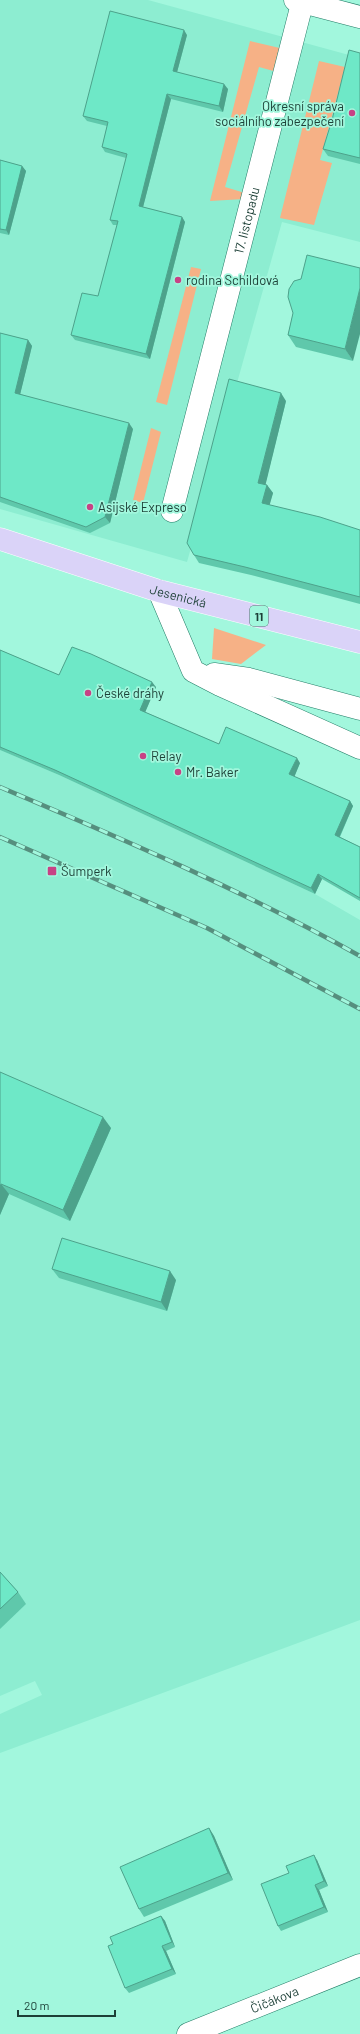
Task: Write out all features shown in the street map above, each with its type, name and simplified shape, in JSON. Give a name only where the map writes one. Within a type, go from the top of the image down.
[{"type":"main road","name":"Jesenická","points":[[0,539],[159,591],[360,642]]},
{"type":"street","points":[[300,1],[360,17]]},
{"type":"street","name":"17. listopadu","points":[[172,511],[300,1]]},
{"type":"street","points":[[159,591],[193,671],[220,685],[360,748]]},
{"type":"street","points":[[193,671],[248,680],[360,709]]},
{"type":"street","name":"Čičákova","points":[[188,2034],[360,1965]]},
{"type":"shaded area","points":[[0,0],[148,0],[360,58],[360,242],[282,222],[187,562],[0,509]]},
{"type":"shaded area","points":[[250,41],[284,49],[277,72],[259,67],[225,187],[245,193],[244,199],[210,201]]},
{"type":"shaded area","points":[[319,61],[345,67],[320,160],[332,163],[314,225],[280,218]]},
{"type":"shaded area","points":[[191,267],[201,269],[167,405],[156,402]]},
{"type":"shaded area","points":[[151,428],[161,432],[143,503],[133,500]]},
{"type":"shaded area","points":[[214,628],[266,645],[241,664],[212,659]]},
{"type":"shaded area","points":[[0,750],[59,775],[315,894],[360,920],[360,1620],[0,1753],[0,1714],[42,1695],[35,1681],[0,1696]]},
{"type":"building","points":[[110,11],[184,30],[173,71],[224,84],[219,106],[167,94],[139,206],[182,217],[146,354],[71,335],[82,293],[98,296],[118,221],[110,220],[127,154],[102,147],[108,122],[83,116]]},
{"type":"building","points":[[349,50],[360,53],[360,158],[323,149],[332,120]]},
{"type":"building","points":[[0,160],[22,166],[6,230],[0,229]]},
{"type":"building","points":[[307,255],[360,268],[360,288],[345,349],[288,335],[293,313],[288,297],[289,289],[294,281],[301,279]]},
{"type":"building","points":[[0,333],[28,340],[15,393],[129,423],[105,517],[86,527],[0,497]]},
{"type":"building","points":[[229,379],[281,393],[258,483],[267,485],[262,503],[320,517],[360,530],[360,597],[194,555],[187,543]]},
{"type":"building","points":[[72,647],[91,654],[152,682],[140,710],[219,744],[226,727],[297,758],[289,774],[350,801],[335,835],[360,847],[360,898],[318,874],[311,888],[55,770],[0,747],[0,650],[59,675]]},
{"type":"building","points":[[0,1072],[103,1117],[63,1210],[1,1184],[0,1187]]},
{"type":"building","points":[[62,1238],[170,1271],[161,1302],[52,1269]]},
{"type":"building","points":[[0,1572],[18,1592],[0,1609]]},
{"type":"building","points":[[209,1828],[228,1873],[139,1909],[120,1867]]},
{"type":"building","points":[[314,1855],[324,1881],[315,1885],[324,1907],[278,1926],[261,1884],[289,1873],[286,1866]]},
{"type":"building","points":[[161,1916],[172,1942],[162,1946],[172,1969],[125,1988],[108,1946],[113,1944],[110,1937]]},
{"type":"railway","points":[[0,787],[92,826],[228,888],[272,909],[360,956]]},
{"type":"railway","points":[[0,837],[207,928],[360,1009]]},
{"type":"place","name":"Okresní správa sociálního zabezpečení","points":[[352,113]]},
{"type":"place","name":"rodina Schildová","points":[[178,280]]},
{"type":"place","name":"Asijské Expreso","points":[[90,507]]},
{"type":"place","name":"České dráhy","points":[[88,693]]},
{"type":"place","name":"Relay","points":[[143,756]]},
{"type":"place","name":"Mr. Baker","points":[[178,772]]},
{"type":"place","name":"Šumperk","points":[[52,871]]}]
